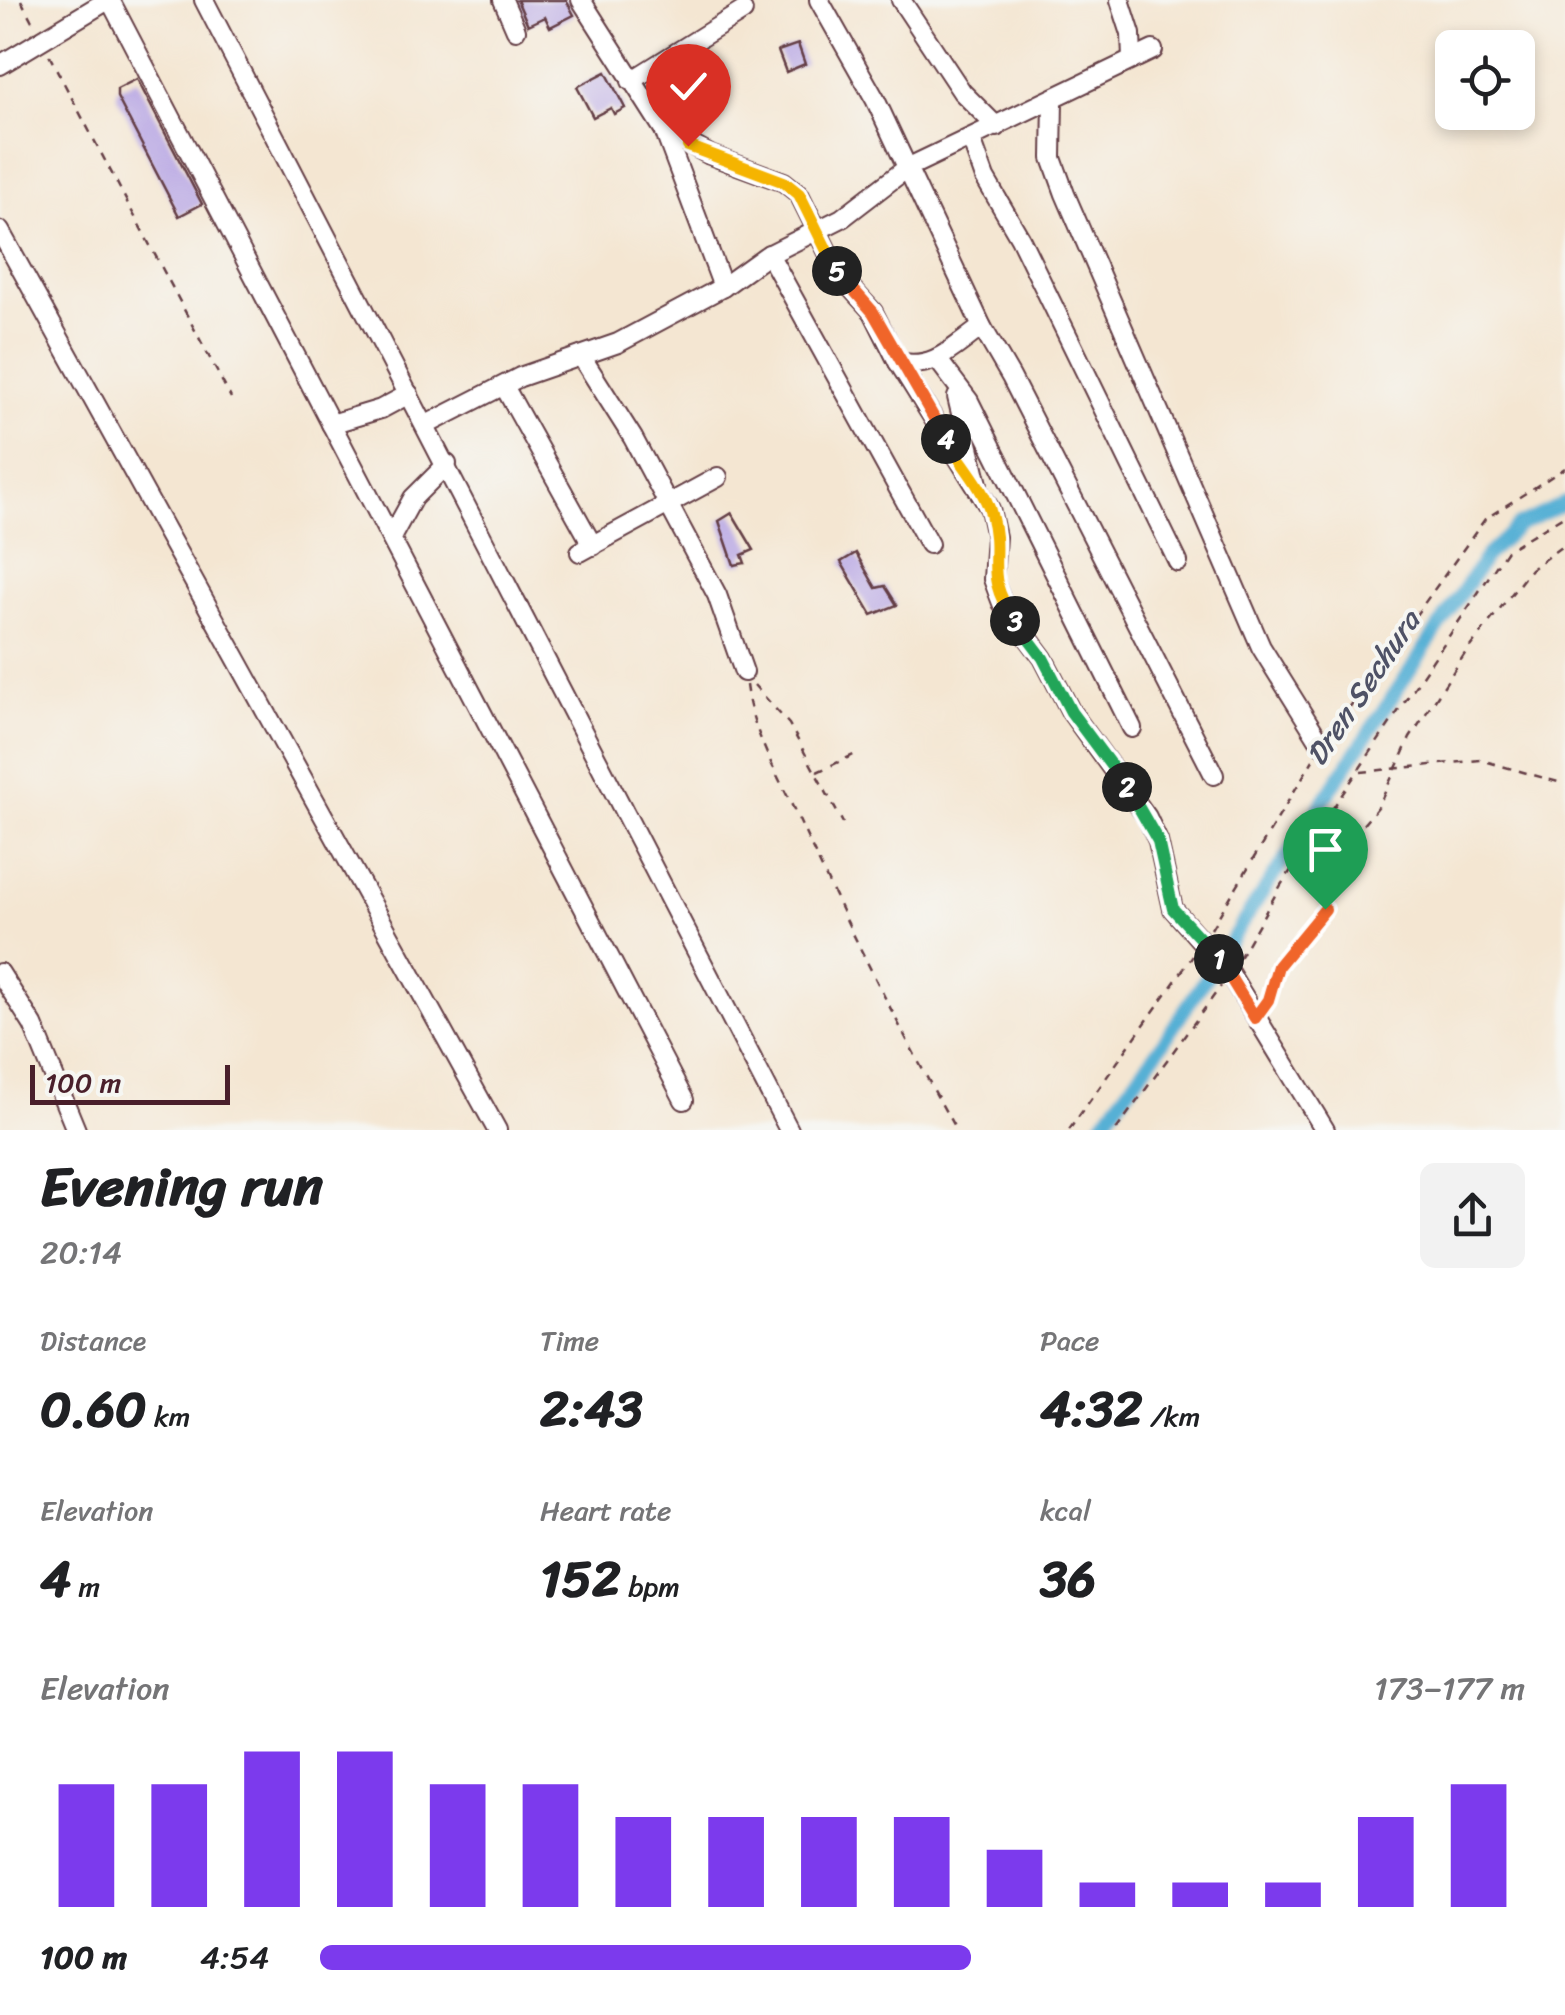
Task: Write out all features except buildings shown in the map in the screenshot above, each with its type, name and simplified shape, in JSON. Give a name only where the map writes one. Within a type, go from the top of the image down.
[{"type":"street","points":[[0,65],[109,0],[684,1100]]},
{"type":"street","points":[[204,0],[789,1130]]},
{"type":"street","points":[[503,0],[516,30]]},
{"type":"street","points":[[581,0],[664,130],[723,287]]},
{"type":"street","points":[[818,0],[907,168],[982,328],[1020,394],[1214,775]]},
{"type":"street","points":[[900,0],[962,92],[997,127]]},
{"type":"street","points":[[1120,0],[1131,34],[1132,58]]},
{"type":"street","points":[[632,81],[743,11]]},
{"type":"street","points":[[426,425],[504,386],[618,343],[723,287],[769,254],[842,218],[907,168],[1153,50]]},
{"type":"street","points":[[1053,100],[1052,158],[1065,194],[1261,647],[1322,746]]},
{"type":"street","points":[[664,130],[710,156],[784,182],[799,194],[839,275],[873,312],[898,362],[978,490],[994,525],[993,578],[1002,602],[1043,658],[1071,712],[1147,817],[1158,841],[1173,909],[1225,967],[1324,1130]]},
{"type":"street","points":[[971,139],[986,178],[1020,238],[1178,562]]},
{"type":"street","points":[[0,230],[496,1130]]},
{"type":"street","points":[[769,254],[929,544]]},
{"type":"street","points":[[898,362],[916,365],[938,360],[982,328]]},
{"type":"street","points":[[581,356],[633,438],[666,507],[717,595],[744,672]]},
{"type":"street","points":[[938,360],[969,402],[1132,728]]},
{"type":"street","points":[[951,378],[971,444],[978,490]]},
{"type":"street","points":[[504,386],[587,549],[718,478]]},
{"type":"street","points":[[331,424],[364,416],[408,394]]},
{"type":"street","points":[[390,538],[424,485],[447,464]]},
{"type":"street","points":[[0,973],[33,1025],[76,1130]]},
{"type":"path","points":[[21,0],[232,398]]},
{"type":"path","points":[[1069,1130],[1203,943],[1322,746],[1485,519],[1565,468]]},
{"type":"path","points":[[1116,1130],[1507,550],[1565,516]]},
{"type":"path","points":[[1255,1018],[1268,1000],[1278,966],[1325,909],[1356,833],[1398,772],[1410,738],[1466,652],[1530,569],[1565,544]]},
{"type":"path","points":[[744,672],[789,724],[843,823]]},
{"type":"path","points":[[744,672],[749,711],[766,749],[893,1017],[956,1130]]},
{"type":"path","points":[[816,773],[860,752]]},
{"type":"path","points":[[1358,772],[1398,772],[1482,760],[1565,784]]},
{"type":"waterway","name":"Dren Sechura","points":[[1097,1130],[1156,1053],[1486,556],[1519,525],[1565,503]]},
{"type":"route","points":[[688,146],[784,182],[799,194],[839,275],[873,312],[898,362],[990,508],[996,537],[993,578],[1002,602],[1043,658],[1071,712],[1147,817],[1158,841],[1173,909],[1220,960],[1255,1018],[1268,1000],[1278,966],[1325,909]]}]
